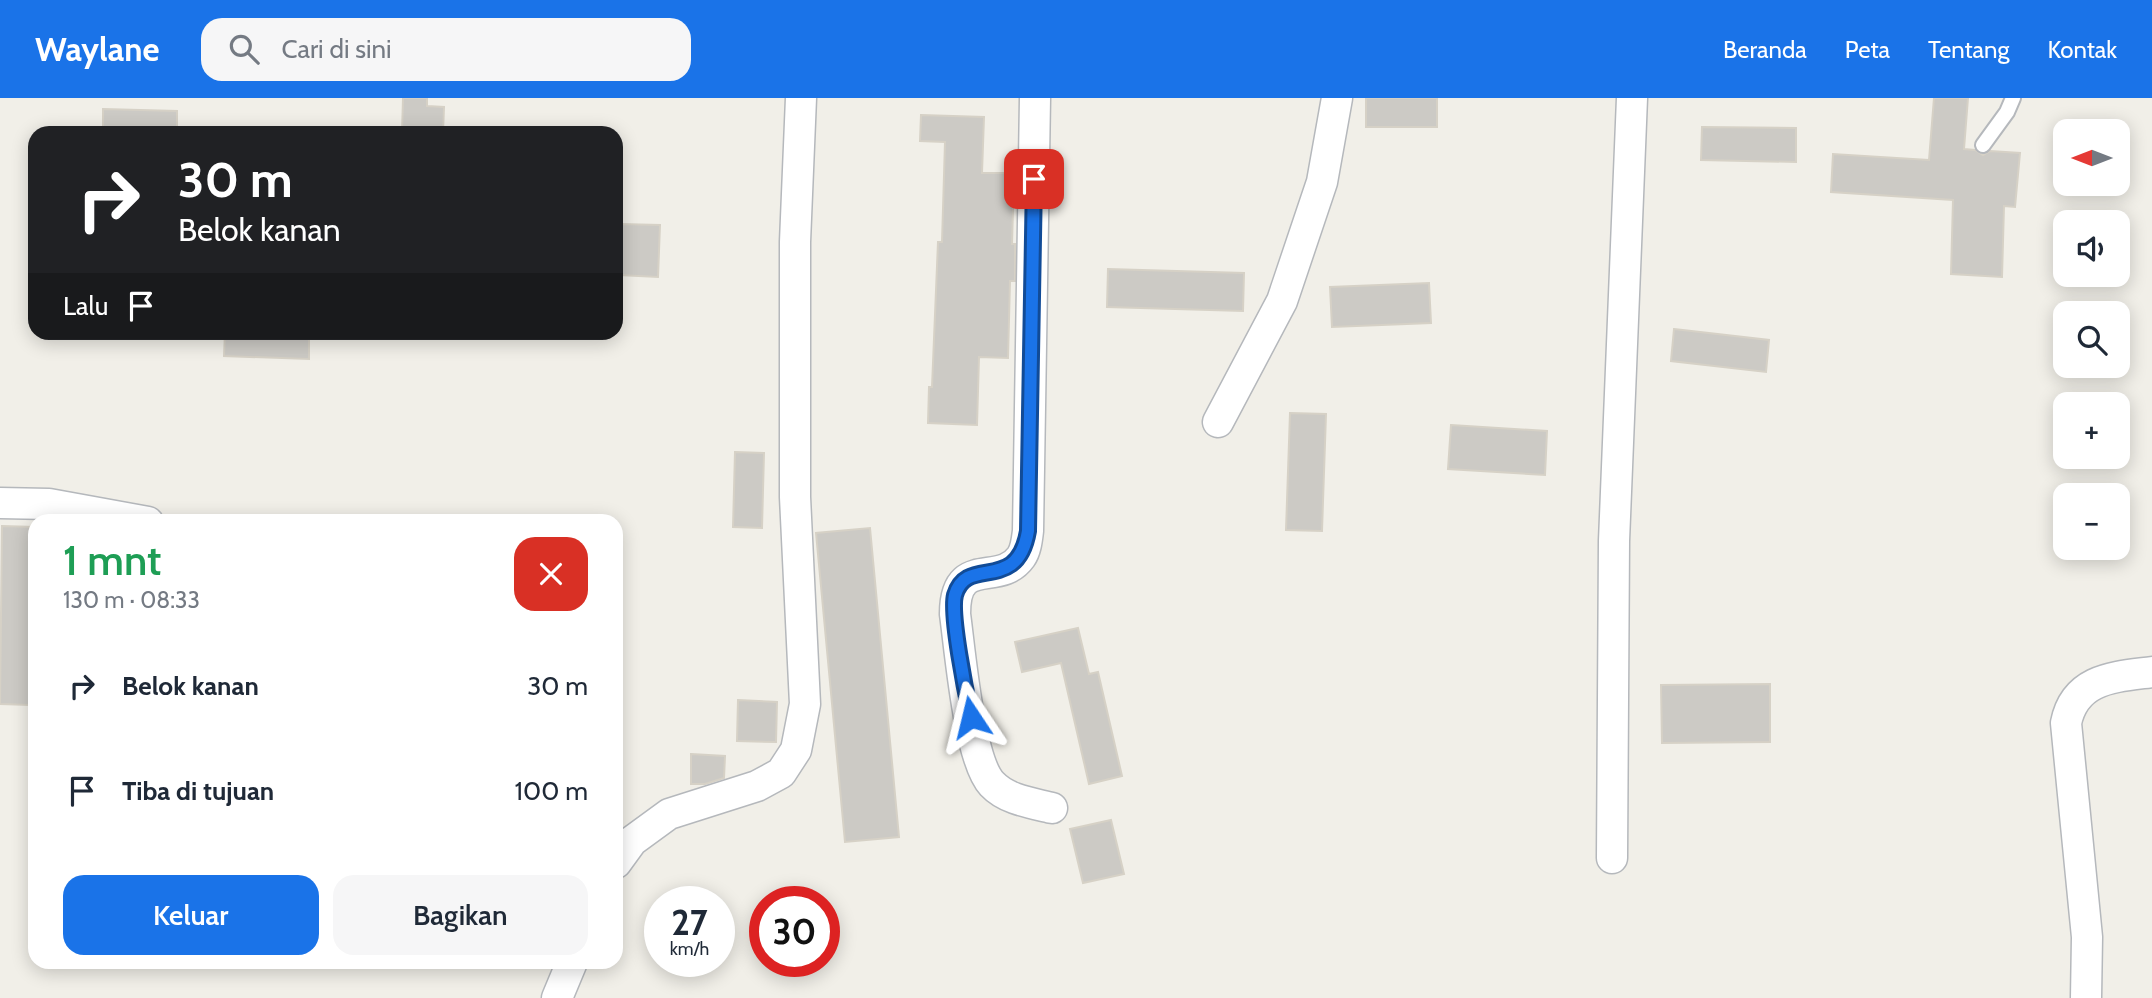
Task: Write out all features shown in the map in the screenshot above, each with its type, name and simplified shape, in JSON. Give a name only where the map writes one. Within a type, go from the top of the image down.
[{"type":"street","points":[[623,853],[632,841],[669,814],[757,786],[781,773],[796,750],[805,704],[795,497],[795,242],[801,98]]},
{"type":"street","points":[[1035,98],[1028,531],[1021,557],[1012,566],[970,576],[960,584],[955,596],[955,614],[979,760],[992,784],[1014,798],[1052,808]]},
{"type":"street","points":[[1218,422],[1282,301],[1322,182],[1337,98]]},
{"type":"street","points":[[1612,858],[1614,541],[1632,98]]},
{"type":"street","points":[[0,503],[49,504],[104,514]]},
{"type":"street","points":[[2086,998],[2087,937],[2066,723],[2076,696],[2088,687],[2110,678],[2152,672]]},
{"type":"street","points":[[557,998],[569,969]]},
{"type":"lane","points":[[1983,145],[2007,112],[2013,98]]},
{"type":"building","points":[[403,98],[427,98],[427,106],[444,107],[443,126],[402,126]]},
{"type":"building","points":[[1366,98],[1437,98],[1437,127],[1366,127]]},
{"type":"building","points":[[1934,98],[1968,98],[1964,149],[1975,150],[1983,155],[1990,151],[2020,153],[2015,207],[2004,206],[2002,277],[1951,274],[1953,200],[1831,192],[1833,154],[1929,160]]},
{"type":"building","points":[[103,109],[177,111],[177,126],[103,126]]},
{"type":"building","points":[[921,115],[984,117],[982,173],[1014,173],[1012,244],[1015,244],[1015,281],[1010,281],[1008,358],[979,357],[977,425],[928,423],[938,242],[942,242],[945,142],[920,141]]},
{"type":"building","points":[[1702,127],[1796,128],[1796,162],[1701,160]]},
{"type":"building","points":[[623,224],[660,225],[658,277],[623,275]]},
{"type":"building","points":[[1108,269],[1244,273],[1243,311],[1107,307]]},
{"type":"building","points":[[1429,283],[1431,323],[1332,327],[1330,287]]},
{"type":"building","points":[[1674,329],[1769,340],[1766,372],[1671,361]]},
{"type":"building","points":[[225,340],[309,340],[309,359],[224,356]]},
{"type":"building","points":[[1290,413],[1326,414],[1322,531],[1286,530]]},
{"type":"building","points":[[1451,425],[1547,431],[1545,475],[1448,469]]},
{"type":"building","points":[[735,452],[764,453],[762,528],[733,527]]},
{"type":"building","points":[[2,526],[28,527],[28,705],[0,704]]},
{"type":"building","points":[[870,528],[899,837],[845,842],[816,533]]},
{"type":"building","points":[[1078,628],[1089,674],[1098,672],[1122,776],[1089,784],[1061,663],[1022,672],[1015,642]]},
{"type":"building","points":[[1770,684],[1770,742],[1662,743],[1661,685]]},
{"type":"building","points":[[738,700],[777,702],[776,742],[737,741]]},
{"type":"building","points":[[691,754],[725,756],[724,778],[705,784],[691,784]]},
{"type":"building","points":[[1111,820],[1124,874],[1083,883],[1070,829]]},
{"type":"route","points":[[971,717],[955,614],[955,596],[960,584],[970,576],[1012,566],[1021,557],[1028,531],[1034,179]]}]
